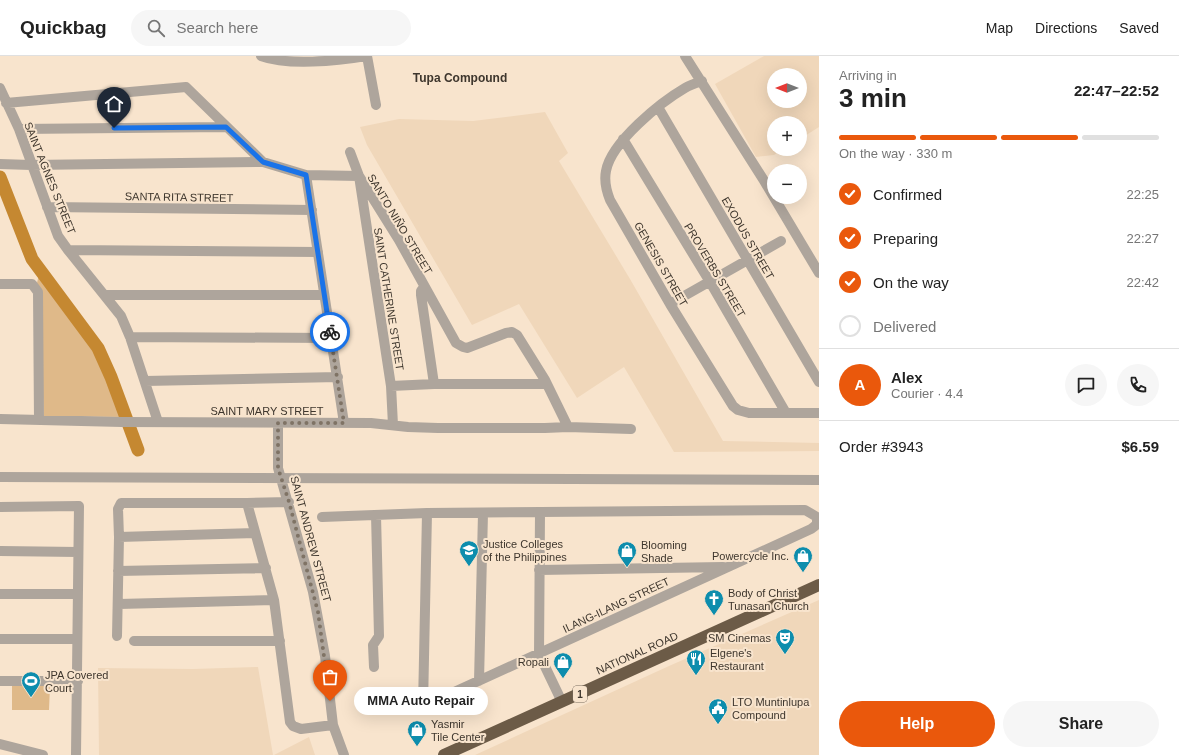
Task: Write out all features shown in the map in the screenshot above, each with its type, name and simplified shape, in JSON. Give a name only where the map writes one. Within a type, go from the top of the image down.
[{"type":"highway","name":"NATIONAL ROAD","points":[[444,755],[819,585]]},
{"type":"street","points":[[261,56],[278,60],[302,61],[335,60],[367,56],[376,105]]},
{"type":"street","points":[[686,56],[819,273]]},
{"type":"street","name":"GENESIS STREET","points":[[702,81],[685,88],[658,107],[623,139],[611,157],[606,169],[606,189],[610,200],[670,304],[733,406],[738,410],[749,413],[819,413]]},
{"type":"street","points":[[6,103],[186,87],[263,162]]},
{"type":"street","name":"SAINT AGNES STREET","points":[[0,88],[19,129],[31,166],[58,236],[121,316],[130,337],[158,422]]},
{"type":"street","name":"EXODUS STREET","points":[[658,107],[819,382]]},
{"type":"street","points":[[19,129],[226,127]]},
{"type":"street","name":"PROVERBS STREET","points":[[623,139],[710,282],[786,413]]},
{"type":"street","points":[[350,152],[359,176]]},
{"type":"street","name":"SANTO NIÑO STREET","points":[[4,165],[31,166],[263,162],[306,175],[359,176],[399,240],[456,342],[463,347],[471,347],[506,333],[514,333],[517,335],[546,384],[568,427]]},
{"type":"street","points":[[306,175],[344,423]]},
{"type":"street","name":"SAINT CATHERINE STREET","points":[[359,176],[391,386],[393,425]]},
{"type":"street","name":"SANTA RITA STREET","points":[[47,207],[312,210]]},
{"type":"street","points":[[670,304],[781,241]]},
{"type":"street","points":[[68,250],[318,252]]},
{"type":"street","points":[[0,284],[32,284],[38,292],[39,420]]},
{"type":"street","points":[[424,287],[421,295],[434,384]]},
{"type":"street","points":[[104,295],[324,295]]},
{"type":"street","points":[[130,337],[331,338]]},
{"type":"street","points":[[145,381],[338,377]]},
{"type":"street","points":[[391,386],[434,384],[546,384]]},
{"type":"street","name":"SAINT MARY STREET","points":[[0,419],[122,422],[371,423],[408,427],[438,428],[568,427],[631,429]]},
{"type":"street","name":"SAINT ANDREW STREET","points":[[278,423],[278,468],[289,502],[318,612],[333,725],[344,755]]},
{"type":"street","points":[[0,477],[819,480]]},
{"type":"street","points":[[117,636],[119,604],[118,509],[121,502],[289,502]]},
{"type":"street","points":[[247,503],[274,600],[288,717],[292,726],[301,729],[333,725]]},
{"type":"street","points":[[0,507],[79,506],[76,755]]},
{"type":"street","name":"ILANG-ILANG STREET","points":[[427,513],[420,708],[694,581],[811,529],[817,523],[817,517],[805,510],[540,512]]},
{"type":"street","points":[[322,517],[427,513],[540,512],[539,654],[562,702]]},
{"type":"street","points":[[479,681],[483,513]]},
{"type":"street","points":[[374,667],[373,645],[379,636],[376,515]]},
{"type":"street","points":[[119,537],[255,533]]},
{"type":"street","points":[[0,551],[78,552]]},
{"type":"street","points":[[539,570],[692,568],[729,566]]},
{"type":"street","points":[[118,571],[266,568]]},
{"type":"street","points":[[692,568],[694,581]]},
{"type":"street","points":[[0,594],[78,594]]},
{"type":"street","points":[[119,604],[274,600]]},
{"type":"street","points":[[0,639],[77,639]]},
{"type":"street","points":[[134,641],[280,641]]},
{"type":"street","points":[[0,681],[78,681]]},
{"type":"street","points":[[0,744],[42,755]]},
{"type":"shaded area","points":[[764,56],[819,56],[819,127],[807,135],[807,116],[767,116],[767,156],[756,157],[715,84]]},
{"type":"shaded area","points":[[545,112],[568,153],[559,161],[630,279],[723,441],[819,443],[819,451],[674,452],[624,367],[577,398],[519,304],[472,325],[367,145],[360,127],[399,119],[473,121]]},
{"type":"shaded area","points":[[39,274],[94,349],[123,417],[44,416],[37,283]]},
{"type":"shaded area","points":[[819,600],[819,755],[475,755],[669,666]]},
{"type":"shaded area","points":[[258,667],[273,755],[99,755],[98,668],[193,669]]},
{"type":"shaded area","name":"JPA Covered Court","points":[[12,686],[50,686],[49,710],[12,710]]},
{"type":"shaded area","points":[[309,737],[315,755],[274,755]]},
{"type":"waterway","points":[[0,177],[32,259],[98,348],[111,377],[138,450]]},
{"type":"way so far","points":[[330,332],[344,423],[278,423],[278,468],[289,502],[318,612],[330,701]]},
{"type":"place","name":"Justice Colleges of the Philippines","points":[[469,567]]},
{"type":"place","name":"Blooming Shade","points":[[627,568]]},
{"type":"place","name":"Powercycle Inc.","points":[[803,573]]},
{"type":"place","name":"Body of Christ Tunasan Church","points":[[714,616]]},
{"type":"place","name":"SM Cinemas","points":[[785,655]]},
{"type":"place","name":"Elgene's Restaurant","points":[[696,676]]},
{"type":"place","name":"Ropali","points":[[563,679]]},
{"type":"place","name":"JPA Covered Court","points":[[31,698]]},
{"type":"place","name":"MMA Auto Repair","points":[[330,701]]},
{"type":"place","name":"LTO Muntinlupa Compound","points":[[718,725]]},
{"type":"place","name":"Yasmir Tile Center","points":[[417,747]]},
{"type":"district","name":"Tupa Compound","points":[[460,78]]},
{"type":"route","points":[[114,128],[226,127],[263,162],[306,175],[330,332]]}]
